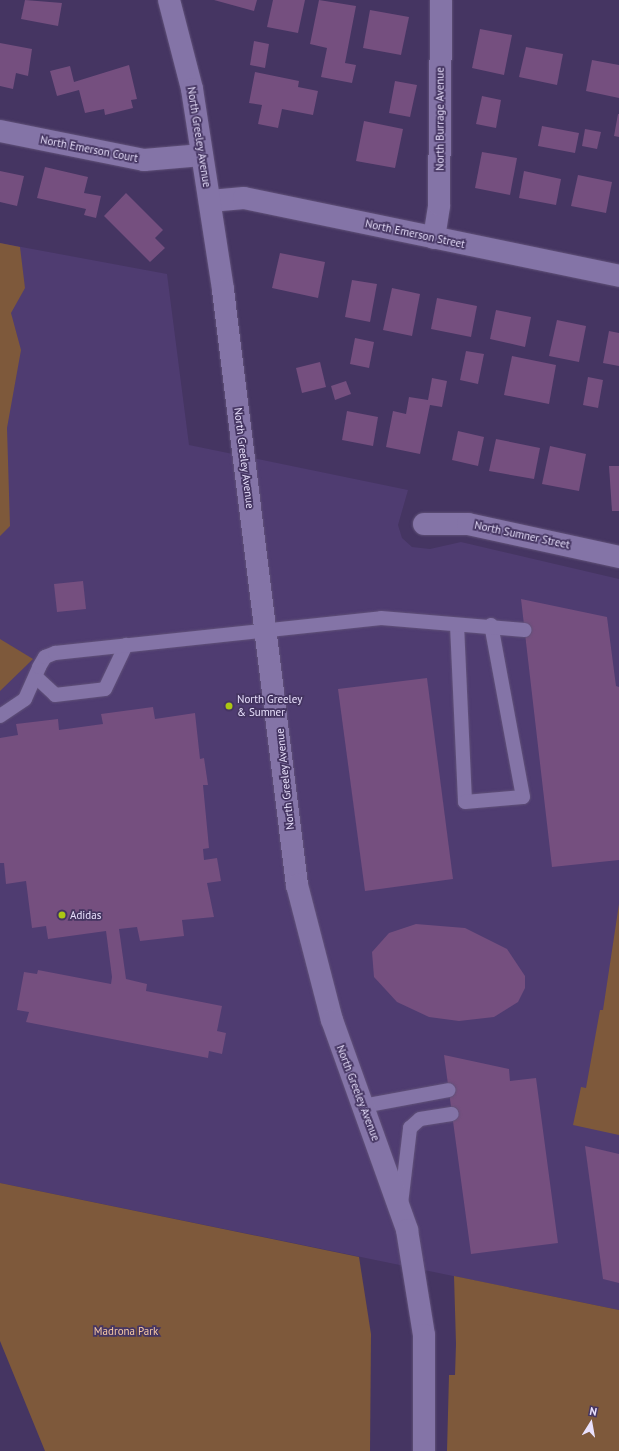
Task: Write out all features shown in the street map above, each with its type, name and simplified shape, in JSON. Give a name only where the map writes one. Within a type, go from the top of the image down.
[{"type":"main road","name":"North Greeley Avenue","points":[[169,0],[192,89],[210,201],[267,630],[301,908],[332,1020],[401,1206],[415,1263],[424,1335],[424,1451]]},
{"type":"main road","name":"North Burrage Avenue","points":[[434,238],[439,205],[441,0]]},
{"type":"main road","name":"North Emerson Court","points":[[0,131],[144,160],[202,155]]},
{"type":"main road","name":"North Emerson Street","points":[[210,201],[244,198],[619,276]]},
{"type":"main road","name":"North Sumner Street","points":[[424,524],[468,524],[619,557]]},
{"type":"lane","points":[[0,716],[25,699],[45,657],[55,653],[381,618],[525,630]]},
{"type":"lane","points":[[457,625],[465,802],[522,797],[491,626]]},
{"type":"lane","points":[[36,677],[55,695],[105,689],[126,645]]},
{"type":"lane","points":[[363,1106],[449,1090]]},
{"type":"lane","points":[[401,1206],[410,1128],[420,1119],[452,1114]]},
{"type":"shaded area","points":[[0,243],[167,274],[189,445],[408,490],[398,525],[402,538],[412,547],[430,549],[461,542],[619,579],[619,1310],[0,1183]]},
{"type":"green space","points":[[0,243],[20,247],[25,288],[11,313],[21,350],[7,428],[10,526],[0,536]]},
{"type":"green space","points":[[0,639],[33,659],[0,691]]},
{"type":"green space","points":[[619,904],[619,1135],[573,1125],[581,1087],[586,1088],[600,1010],[603,1010]]},
{"type":"green space","name":"Madrona Park","points":[[0,1183],[359,1257],[371,1334],[370,1451],[45,1451],[0,1341]]},
{"type":"green space","points":[[454,1276],[619,1310],[619,1451],[447,1451],[449,1375],[455,1375],[456,1344]]},
{"type":"building","points":[[25,0],[62,3],[58,26],[21,19]]},
{"type":"building","points":[[214,0],[257,0],[254,11]]},
{"type":"building","points":[[273,0],[305,0],[298,33],[267,27]]},
{"type":"building","points":[[319,0],[356,6],[345,63],[356,65],[352,83],[321,77],[327,48],[310,44]]},
{"type":"building","points":[[370,10],[409,17],[401,55],[363,48]]},
{"type":"building","points":[[480,29],[512,35],[504,75],[472,68]]},
{"type":"building","points":[[254,41],[269,44],[265,68],[250,65]]},
{"type":"building","points":[[0,43],[32,49],[28,76],[16,73],[13,89],[0,86]]},
{"type":"building","points":[[526,47],[563,54],[557,85],[519,77]]},
{"type":"building","points":[[592,60],[619,65],[619,98],[586,91]]},
{"type":"building","points":[[129,65],[137,99],[131,100],[133,108],[105,115],[104,109],[85,113],[79,90],[57,96],[50,71],[70,66],[74,82]]},
{"type":"building","points":[[255,72],[299,81],[298,87],[318,91],[313,115],[282,109],[278,128],[258,124],[262,105],[249,103]]},
{"type":"building","points":[[395,81],[417,85],[410,117],[389,113]]},
{"type":"building","points":[[482,96],[501,100],[496,128],[476,124]]},
{"type":"building","points":[[619,114],[619,137],[614,136]]},
{"type":"building","points":[[364,121],[403,129],[395,168],[356,161]]},
{"type":"building","points":[[542,126],[579,133],[575,153],[538,146]]},
{"type":"building","points":[[585,129],[601,132],[597,149],[582,146]]},
{"type":"building","points":[[482,152],[517,158],[510,195],[475,188]]},
{"type":"building","points":[[45,167],[88,177],[84,193],[101,196],[96,218],[84,215],[86,209],[37,198]]},
{"type":"building","points":[[0,171],[24,176],[17,206],[0,202]]},
{"type":"building","points":[[524,171],[561,179],[556,205],[519,198]]},
{"type":"building","points":[[578,175],[612,182],[606,213],[571,206]]},
{"type":"building","points":[[126,193],[163,230],[155,238],[165,248],[150,262],[104,216]]},
{"type":"building","points":[[280,253],[325,262],[318,298],[272,288]]},
{"type":"building","points":[[352,280],[377,284],[370,322],[345,317]]},
{"type":"building","points":[[392,288],[420,294],[412,336],[383,330]]},
{"type":"building","points":[[437,298],[477,306],[471,337],[431,329]]},
{"type":"building","points":[[496,310],[531,317],[525,347],[490,339]]},
{"type":"building","points":[[557,320],[586,326],[579,362],[549,356]]},
{"type":"building","points":[[609,331],[619,333],[619,366],[603,363]]},
{"type":"building","points":[[355,338],[374,342],[369,368],[350,364]]},
{"type":"building","points":[[466,351],[484,354],[478,384],[460,380]]},
{"type":"building","points":[[512,356],[556,365],[549,404],[504,395]]},
{"type":"building","points":[[320,362],[326,387],[302,393],[296,368]]},
{"type":"building","points":[[588,377],[603,380],[598,408],[583,405]]},
{"type":"building","points":[[432,378],[447,381],[442,407],[430,405],[420,454],[386,447],[393,411],[406,414],[409,397],[428,400]]},
{"type":"building","points":[[346,381],[351,394],[335,400],[331,386]]},
{"type":"building","points":[[347,411],[378,417],[373,446],[342,440]]},
{"type":"building","points":[[458,431],[484,437],[478,466],[452,460]]},
{"type":"building","points":[[496,439],[540,448],[534,479],[489,471]]},
{"type":"building","points":[[550,446],[586,454],[579,491],[542,484]]},
{"type":"building","points":[[609,466],[619,466],[619,511],[612,511]]},
{"type":"building","points":[[83,581],[86,609],[57,612],[54,584]]},
{"type":"building","points":[[521,599],[607,617],[616,686],[619,687],[619,860],[552,867]]},
{"type":"building","points":[[427,678],[453,879],[365,891],[338,689]]},
{"type":"building","points":[[153,707],[155,719],[195,713],[200,759],[204,758],[208,785],[203,785],[209,848],[203,849],[204,860],[217,858],[221,881],[207,883],[214,917],[182,920],[184,936],[140,941],[137,927],[119,929],[126,979],[147,984],[146,991],[222,1006],[217,1031],[226,1033],[222,1054],[209,1051],[208,1058],[26,1022],[29,1012],[17,1010],[24,972],[37,974],[38,970],[111,984],[112,977],[106,931],[48,939],[46,926],[32,928],[26,881],[6,884],[4,863],[0,863],[0,738],[18,735],[16,724],[58,719],[59,730],[103,724],[101,714]]},
{"type":"building","points":[[416,924],[465,928],[507,949],[525,976],[525,988],[518,1002],[494,1017],[459,1021],[429,1017],[397,1002],[374,977],[372,952],[389,933]]},
{"type":"building","points":[[444,1055],[509,1069],[510,1081],[536,1078],[558,1243],[471,1254]]},
{"type":"building","points":[[585,1146],[619,1154],[619,1283],[603,1279]]},
{"type":"place","name":"North Greeley & Sumner","points":[[229,706]]},
{"type":"place","name":"Adidas","points":[[62,915]]}]
